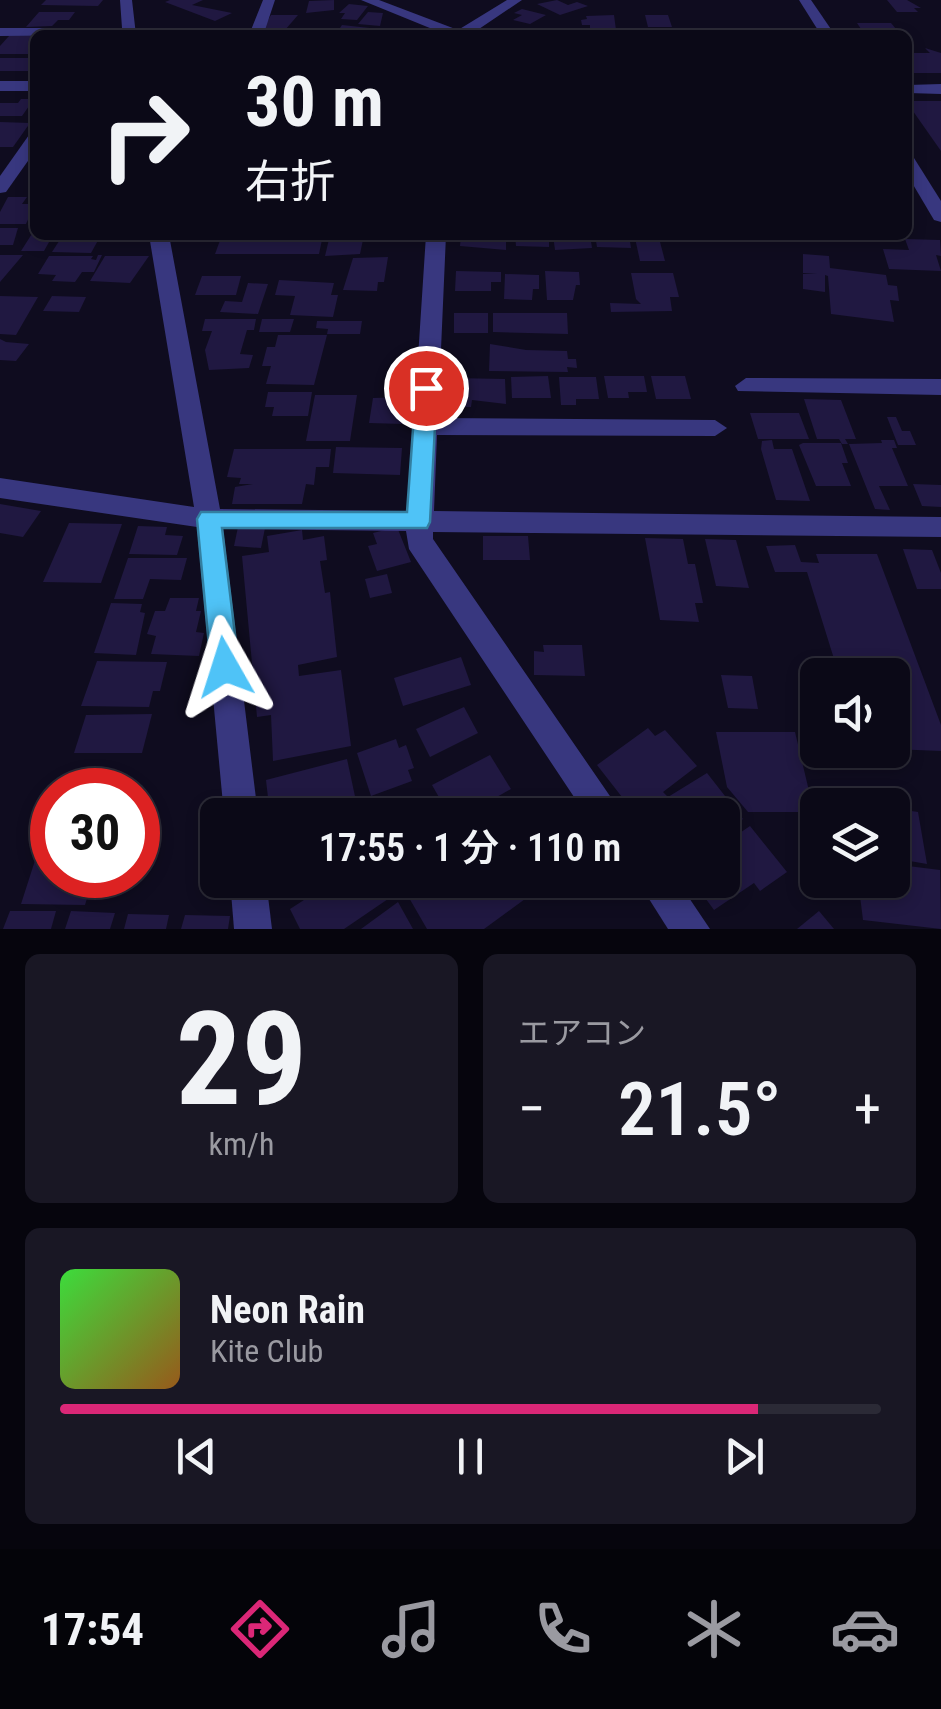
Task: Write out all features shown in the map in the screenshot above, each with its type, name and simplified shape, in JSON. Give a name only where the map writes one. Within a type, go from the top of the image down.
[{"type":"street","points":[[126,0],[128,30]]},
{"type":"street","points":[[258,30],[270,0]]},
{"type":"street","points":[[368,0],[447,30]]},
{"type":"street","points":[[468,30],[516,0]]},
{"type":"street","points":[[805,0],[825,30]]},
{"type":"street","points":[[0,32],[30,32]]},
{"type":"street","points":[[0,86],[30,86]]},
{"type":"street","points":[[912,89],[941,89]]},
{"type":"street","points":[[0,188],[30,146]]},
{"type":"street","points":[[923,187],[941,216]]},
{"type":"street","points":[[160,240],[209,519],[239,798]]},
{"type":"street","points":[[436,240],[419,541],[594,798]]},
{"type":"street","points":[[746,386],[941,387]]},
{"type":"street","points":[[424,426],[715,428]]},
{"type":"street","points":[[0,488],[209,519],[941,526]]},
{"type":"street","points":[[250,898],[254,929]]},
{"type":"street","points":[[668,898],[691,929]]},
{"type":"building","points":[[46,0],[103,0],[98,6],[41,5]]},
{"type":"building","points":[[203,0],[192,5],[232,13],[215,21],[165,2]]},
{"type":"building","points":[[334,0],[334,10],[306,13],[309,1]]},
{"type":"building","points":[[557,0],[588,6],[560,15],[537,4]]},
{"type":"building","points":[[887,0],[907,0],[921,8],[914,8],[918,12],[897,12]]},
{"type":"building","points":[[349,4],[368,6],[357,20],[341,19],[345,13],[339,13]]},
{"type":"building","points":[[522,9],[546,15],[530,24],[513,20],[522,15],[514,13]]},
{"type":"building","points":[[39,12],[75,12],[69,20],[58,20],[52,26],[26,27]]},
{"type":"building","points":[[368,12],[383,13],[380,26],[358,24]]},
{"type":"building","points":[[271,15],[298,15],[285,30],[263,29]]},
{"type":"building","points":[[614,15],[616,30],[582,25],[586,16]]},
{"type":"building","points":[[645,15],[668,15],[672,27],[648,27]]},
{"type":"building","points":[[857,23],[891,23],[897,30],[862,30]]},
{"type":"building","points":[[342,25],[379,29],[378,30],[339,30]]},
{"type":"building","points":[[9,36],[30,36],[30,54],[0,54],[0,46]]},
{"type":"building","points":[[925,48],[941,53],[941,73],[912,73],[912,53],[930,53]]},
{"type":"building","points":[[0,58],[30,58],[30,71],[0,71]]},
{"type":"building","points":[[30,99],[22,116],[0,116],[0,103]]},
{"type":"building","points":[[912,101],[941,101],[941,151],[912,110]]},
{"type":"building","points":[[0,122],[30,123],[13,147],[0,147]]},
{"type":"building","points":[[8,197],[27,197],[22,204],[30,204],[26,224],[0,224],[0,212]]},
{"type":"building","points":[[0,228],[18,228],[13,245],[0,245]]},
{"type":"building","points":[[30,237],[30,240],[50,240],[44,251],[21,251]]},
{"type":"building","points":[[60,240],[98,240],[91,253],[52,252]]},
{"type":"building","points":[[220,240],[322,240],[319,254],[215,254]]},
{"type":"building","points":[[329,240],[363,240],[360,254],[325,256]]},
{"type":"building","points":[[461,240],[506,240],[506,250],[460,246]]},
{"type":"building","points":[[515,240],[549,240],[549,247],[516,246]]},
{"type":"building","points":[[554,240],[591,240],[592,248],[555,250]]},
{"type":"building","points":[[596,240],[630,240],[631,248],[597,247]]},
{"type":"building","points":[[635,240],[660,240],[665,261],[640,261]]},
{"type":"building","points":[[905,240],[940,240],[941,256],[936,255],[941,271],[889,269],[883,249],[909,250]]},
{"type":"building","points":[[803,254],[829,256],[830,268],[886,275],[888,285],[897,286],[899,301],[890,300],[894,322],[831,314],[828,276],[825,275],[825,292],[803,289],[803,274],[817,274],[803,273]]},
{"type":"building","points":[[0,255],[23,255],[0,282]]},
{"type":"building","points":[[102,255],[94,272],[82,272],[75,282],[52,281],[56,275],[38,274],[49,256],[93,256],[91,259],[96,260]]},
{"type":"building","points":[[105,256],[149,256],[130,283],[90,281]]},
{"type":"building","points":[[388,257],[384,282],[378,282],[377,291],[343,290],[353,258]]},
{"type":"building","points":[[456,271],[501,272],[501,282],[491,282],[491,291],[455,291]]},
{"type":"building","points":[[545,271],[579,272],[580,285],[576,285],[573,300],[547,300]]},
{"type":"building","points":[[631,273],[673,273],[679,297],[670,297],[672,311],[611,312],[610,303],[641,304],[636,299]]},
{"type":"building","points":[[505,274],[539,275],[539,289],[533,289],[532,300],[504,299]]},
{"type":"building","points":[[202,276],[241,276],[236,295],[195,295]]},
{"type":"building","points":[[279,280],[334,283],[331,295],[338,295],[333,317],[290,315],[295,296],[275,295]]},
{"type":"building","points":[[248,283],[268,284],[258,314],[220,312],[225,301],[242,302]]},
{"type":"building","points":[[0,296],[38,297],[16,335],[0,334]]},
{"type":"building","points":[[52,296],[86,297],[79,312],[43,311]]},
{"type":"building","points":[[454,313],[488,313],[488,333],[454,333]]},
{"type":"building","points":[[493,313],[567,313],[568,334],[493,332]]},
{"type":"building","points":[[205,319],[256,319],[254,330],[247,330],[240,354],[253,355],[249,368],[209,370],[205,350],[212,331],[202,331]]},
{"type":"building","points":[[262,319],[294,319],[290,332],[259,332]]},
{"type":"building","points":[[317,321],[362,321],[360,334],[327,334],[328,329],[316,328]]},
{"type":"building","points":[[278,335],[327,335],[314,385],[266,384],[271,366],[262,366],[267,347],[275,347]]},
{"type":"building","points":[[0,339],[29,344],[16,361],[0,360]]},
{"type":"building","points":[[490,344],[567,351],[568,359],[576,359],[577,368],[567,367],[568,372],[489,371]]},
{"type":"building","points":[[548,376],[551,398],[512,398],[511,377]]},
{"type":"building","points":[[604,376],[644,376],[647,392],[628,392],[629,398],[608,398]]},
{"type":"building","points":[[651,376],[685,376],[691,399],[656,399]]},
{"type":"building","points":[[559,377],[596,377],[599,399],[576,399],[576,405],[561,405]]},
{"type":"building","points":[[452,378],[505,379],[506,404],[472,400],[471,407],[454,407]]},
{"type":"building","points":[[268,392],[312,392],[308,416],[272,416],[274,407],[265,407]]},
{"type":"building","points":[[315,395],[357,395],[350,441],[306,441]]},
{"type":"building","points":[[405,397],[403,424],[369,423],[373,398]]},
{"type":"building","points":[[804,399],[841,400],[856,439],[845,439],[848,444],[842,444],[839,439],[817,439]]},
{"type":"building","points":[[750,413],[799,413],[809,439],[758,439]]},
{"type":"building","points":[[887,417],[896,417],[902,431],[910,431],[916,445],[898,445]]},
{"type":"building","points":[[772,440],[774,449],[792,449],[810,501],[776,500],[761,449],[762,441]]},
{"type":"building","points":[[881,440],[894,440],[897,448],[892,448],[908,486],[879,486],[890,510],[875,509],[849,444],[882,443]]},
{"type":"building","points":[[841,443],[848,463],[842,463],[851,486],[816,486],[799,445]]},
{"type":"building","points":[[336,447],[402,448],[400,475],[333,473]]},
{"type":"building","points":[[234,449],[331,449],[329,467],[316,467],[314,485],[306,484],[302,504],[232,504],[235,487],[253,484],[239,484],[241,478],[227,477]]},
{"type":"building","points":[[913,484],[941,485],[941,507],[922,506]]},
{"type":"building","points":[[0,504],[41,511],[23,537],[0,533]]},
{"type":"building","points":[[69,523],[122,524],[101,583],[43,582]]},
{"type":"building","points":[[138,526],[167,527],[165,535],[183,536],[177,555],[129,554]]},
{"type":"building","points":[[238,527],[265,528],[261,548],[234,546]]},
{"type":"building","points":[[397,527],[411,562],[377,571],[368,546],[377,544],[373,533]]},
{"type":"building","points":[[302,530],[303,540],[324,536],[327,560],[320,561],[325,593],[330,592],[337,657],[298,665],[299,676],[341,670],[351,746],[273,761],[271,715],[257,717],[242,556],[269,552],[267,536]]},
{"type":"building","points":[[483,536],[528,536],[530,560],[483,560]]},
{"type":"building","points":[[645,538],[683,539],[688,564],[695,564],[703,603],[695,603],[699,622],[660,620]]},
{"type":"building","points":[[705,539],[736,540],[749,588],[716,586]]},
{"type":"building","points":[[795,545],[801,562],[819,563],[816,554],[877,554],[941,725],[941,751],[910,750],[910,658],[834,658],[807,572],[775,572],[766,546]]},
{"type":"building","points":[[903,549],[932,550],[941,573],[941,589],[917,589]]},
{"type":"building","points":[[128,558],[187,558],[181,580],[150,579],[143,599],[114,599]]},
{"type":"building","points":[[387,574],[392,593],[370,598],[365,579]]},
{"type":"building","points":[[170,598],[199,598],[196,611],[201,611],[196,632],[204,633],[199,656],[151,654],[156,636],[147,634],[155,611],[165,611]]},
{"type":"building","points":[[111,603],[142,604],[140,612],[145,613],[136,655],[94,653]]},
{"type":"building","points":[[543,645],[582,645],[585,676],[534,675],[534,651],[544,652]]},
{"type":"building","points":[[461,657],[471,685],[403,706],[394,678]]},
{"type":"building","points":[[97,661],[167,662],[160,691],[153,691],[149,707],[81,706]]},
{"type":"building","points":[[721,675],[752,676],[758,709],[728,708]]},
{"type":"building","points":[[464,707],[478,733],[430,757],[416,729]]},
{"type":"building","points":[[152,714],[142,753],[74,753],[86,715]]},
{"type":"building","points":[[648,728],[655,736],[665,730],[697,766],[663,792],[668,797],[707,773],[727,798],[623,798],[597,765]]},
{"type":"building","points":[[716,732],[795,732],[800,768],[804,768],[808,788],[800,788],[800,812],[748,812],[727,787]]},
{"type":"building","points":[[396,739],[399,748],[406,745],[414,768],[408,770],[412,781],[371,796],[357,753]]},
{"type":"building","points":[[490,755],[511,789],[495,798],[439,798],[432,785]]},
{"type":"building","points":[[347,759],[355,798],[268,798],[266,780]]},
{"type":"building","points":[[910,811],[918,812],[927,864],[910,861]]},
{"type":"building","points":[[750,826],[787,872],[760,891],[754,883],[740,892],[740,833]]},
{"type":"building","points":[[910,866],[940,870],[941,929],[863,920],[860,898],[910,898]]},
{"type":"building","points":[[30,876],[30,898],[87,898],[85,905],[21,904]]},
{"type":"building","points":[[307,898],[389,898],[344,929],[300,929],[290,909]]},
{"type":"building","points":[[409,898],[526,898],[484,929],[427,929]]},
{"type":"building","points":[[705,898],[732,898],[714,910]]},
{"type":"building","points":[[398,902],[413,929],[361,929]]},
{"type":"building","points":[[10,911],[56,911],[51,929],[3,929]]},
{"type":"building","points":[[71,911],[115,913],[110,929],[65,929]]},
{"type":"building","points":[[819,911],[834,929],[797,929]]},
{"type":"building","points":[[128,914],[169,915],[166,929],[124,929]]},
{"type":"building","points":[[185,915],[230,916],[228,929],[181,929]]},
{"type":"route","points":[[225,667],[209,519],[418,522],[426,388]]}]
